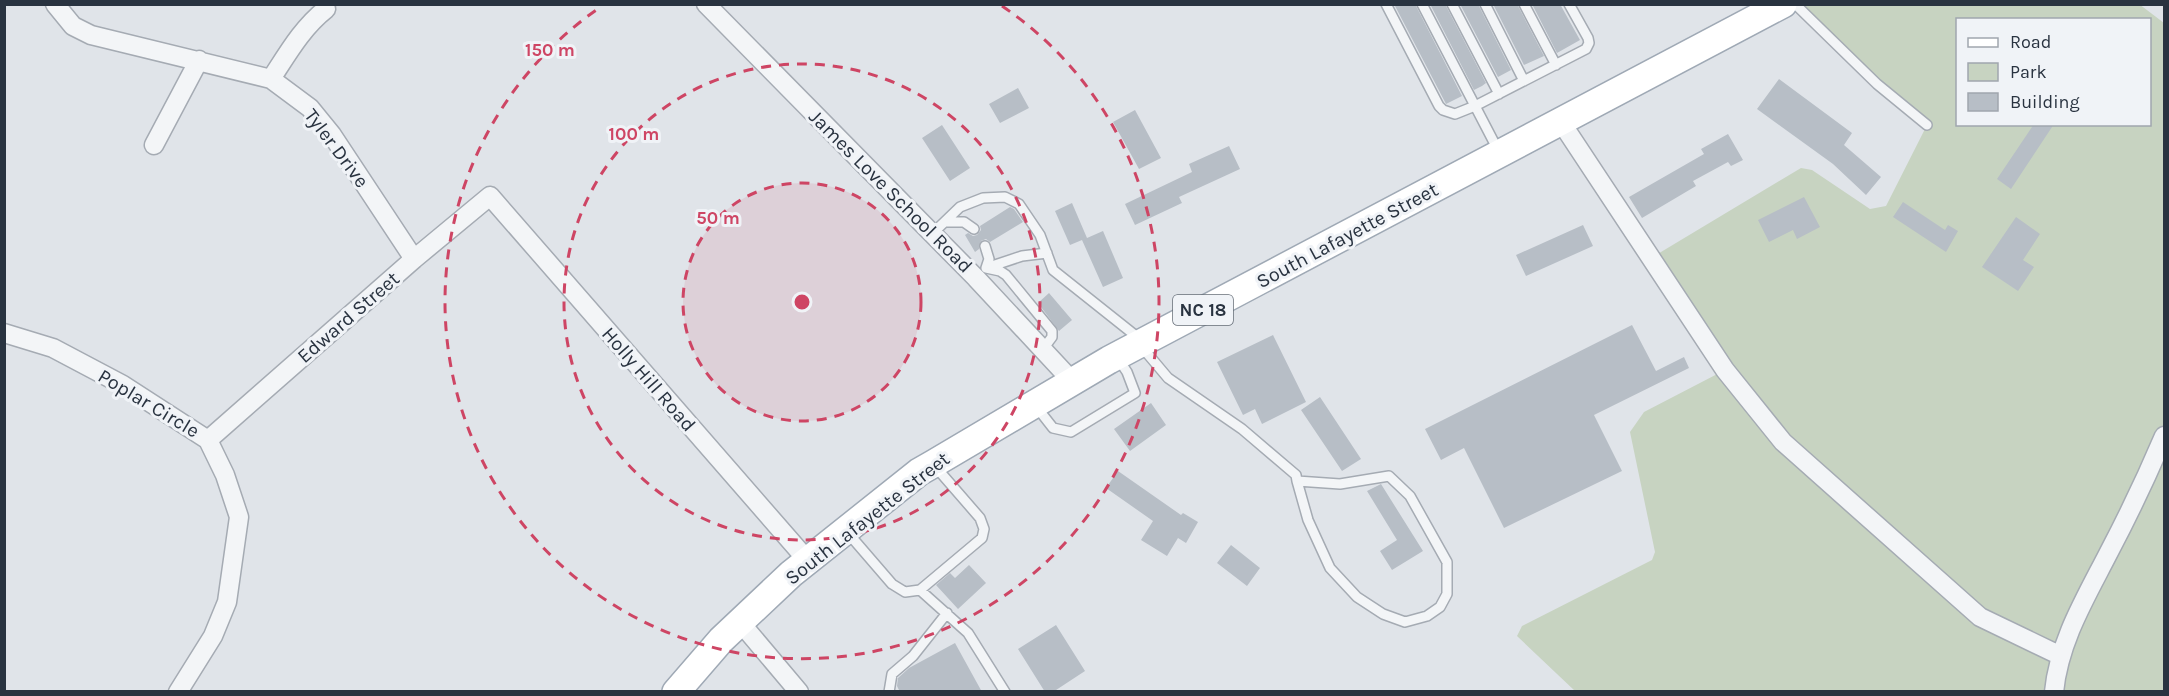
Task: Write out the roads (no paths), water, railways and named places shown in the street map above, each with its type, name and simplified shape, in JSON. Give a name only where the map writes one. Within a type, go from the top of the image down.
[{"type":"main road","name":"South Lafayette Street","points":[[676,692],[721,640],[740,622],[808,561],[919,472],[1133,347],[1783,4]]},
{"type":"street","name":"Tyler Drive","points":[[55,4],[73,26],[91,34],[271,79],[310,108],[332,135],[414,259]]},
{"type":"street","name":"James Love School Road","points":[[706,4],[939,228],[981,273],[1072,381]]},
{"type":"street","points":[[271,79],[301,32],[326,9]]},
{"type":"street","points":[[154,145],[199,60]]},
{"type":"street","points":[[1561,122],[1725,370],[1783,442],[1980,617],[2061,656]]},
{"type":"street","name":"Edward Street","points":[[208,440],[414,259],[490,196]]},
{"type":"street","name":"Holly Hill Road","points":[[490,196],[808,561]]},
{"type":"street","name":"Poplar Circle","points":[[4,333],[53,348],[123,385],[208,440],[225,475],[239,517],[227,602],[213,636],[178,692]]},
{"type":"street","points":[[2054,692],[2061,656],[2076,618],[2139,493],[2164,436]]},
{"type":"street","points":[[740,622],[799,692]]},
{"type":"lane","points":[[1386,4],[1439,106],[1455,114],[1582,52],[1589,43],[1569,4]]},
{"type":"lane","points":[[1422,4],[1500,154]]},
{"type":"lane","points":[[1452,4],[1499,94]]},
{"type":"lane","points":[[1485,4],[1524,81]]},
{"type":"lane","points":[[1524,4],[1556,65]]},
{"type":"lane","points":[[1795,4],[1877,84],[1927,125]]},
{"type":"lane","points":[[939,228],[960,207],[983,198],[1005,197],[1019,204],[1040,235],[1053,270],[1083,293],[1133,347],[1168,378],[1242,429],[1296,475],[1297,481],[1308,520],[1330,568],[1357,597],[1383,614],[1405,622],[1426,616],[1440,607],[1448,594],[1447,561],[1410,496],[1389,476],[1340,484],[1297,481]]},
{"type":"lane","points":[[939,228],[964,222],[974,229]]},
{"type":"lane","points":[[981,273],[989,259],[985,246]]},
{"type":"lane","points":[[981,273],[1022,256],[1047,253]]},
{"type":"lane","points":[[1033,404],[1053,428],[1071,432],[1135,393],[1127,372],[1133,347]]},
{"type":"lane","points":[[846,531],[892,584],[905,592],[920,590],[982,538],[984,529],[980,518],[933,464]]},
{"type":"lane","points":[[920,590],[968,633],[1005,692]]},
{"type":"lane","points":[[889,692],[892,674],[913,656],[947,613]]}]
